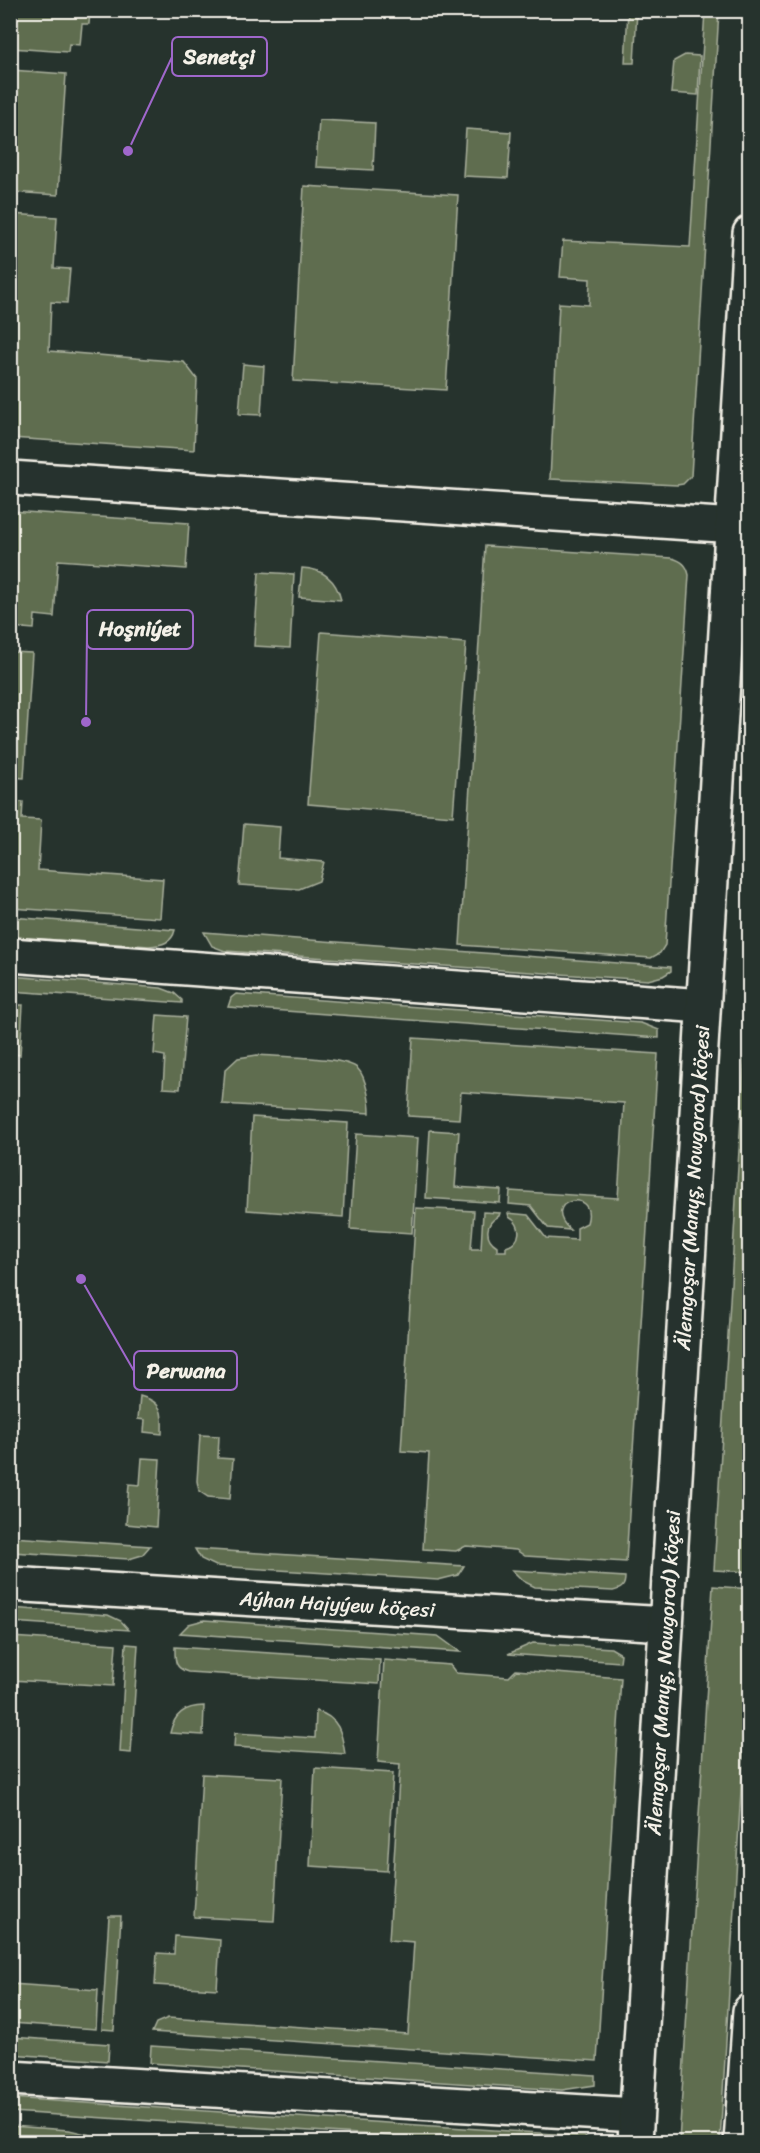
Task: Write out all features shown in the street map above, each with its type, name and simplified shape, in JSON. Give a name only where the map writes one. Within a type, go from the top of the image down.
[{"type":"street","name":"Älemgoşar (Manyş, Nowgorod) köçesi","points":[[635,2129],[703,1006],[740,527],[750,233]]},
{"type":"street","points":[[10,478],[740,527]]},
{"type":"street","points":[[10,955],[703,1006]]},
{"type":"street","name":"Aýhan Hajyýew köçesi","points":[[10,1584],[666,1624]]},
{"type":"street","points":[[741,2142],[750,2011]]},
{"type":"street","points":[[10,2078],[635,2129]]},
{"type":"green space","points":[[10,11],[90,11],[89,24],[82,24],[80,45],[69,44],[68,52],[11,48]]},
{"type":"green space","points":[[628,11],[637,11],[634,63],[625,63]]},
{"type":"green space","points":[[705,11],[719,11],[691,476],[683,484],[677,485],[550,479],[559,303],[589,305],[590,279],[560,277],[563,241],[690,247]]},
{"type":"green space","points":[[685,55],[700,56],[698,95],[671,93],[674,61]]},
{"type":"green space","points":[[11,70],[66,74],[58,195],[11,192]]},
{"type":"green space","points":[[319,120],[375,123],[373,170],[316,167]]},
{"type":"green space","points":[[466,129],[511,132],[508,178],[463,176]]},
{"type":"green space","points":[[304,186],[458,195],[446,390],[293,381]]},
{"type":"green space","points":[[10,214],[57,217],[54,268],[70,269],[67,303],[51,302],[49,351],[184,362],[197,379],[194,450],[11,438]]},
{"type":"green space","points":[[243,364],[264,366],[261,415],[239,414]]},
{"type":"green space","points":[[10,511],[189,523],[186,569],[58,560],[54,617],[35,615],[34,629],[11,627]]},
{"type":"green space","points":[[485,546],[672,558],[684,564],[687,569],[689,575],[665,945],[660,953],[651,958],[460,945]]},
{"type":"green space","points":[[302,568],[316,570],[328,576],[336,586],[341,600],[299,597]]},
{"type":"green space","points":[[259,572],[294,574],[290,648],[254,646]]},
{"type":"green space","points":[[321,632],[466,643],[453,816],[308,804]]},
{"type":"green space","points":[[10,652],[32,653],[24,778],[11,777]]},
{"type":"green space","points":[[10,801],[23,802],[22,819],[41,820],[38,870],[163,879],[160,918],[11,908]]},
{"type":"green space","points":[[244,824],[280,827],[278,858],[324,862],[319,881],[299,889],[239,885]]},
{"type":"green space","points":[[11,917],[175,930],[172,938],[166,942],[149,946],[11,937]]},
{"type":"green space","points":[[204,932],[671,967],[671,971],[648,980],[225,951],[212,946]]},
{"type":"green space","points":[[10,976],[161,988],[174,993],[182,1000],[182,1003],[11,991]]},
{"type":"green space","points":[[749,982],[749,1572],[714,1570]]},
{"type":"green space","points":[[236,994],[641,1023],[659,1030],[659,1038],[228,1007],[231,998]]},
{"type":"green space","points":[[10,1005],[23,1005],[20,1055],[14,1054],[13,1067],[10,1067]]},
{"type":"green space","points":[[157,1015],[186,1017],[180,1089],[163,1088],[165,1056],[154,1054]]},
{"type":"green space","points":[[413,1038],[658,1054],[626,1562],[525,1556],[516,1550],[466,1546],[456,1551],[423,1549],[429,1453],[401,1451],[416,1208],[474,1211],[471,1249],[481,1249],[483,1212],[500,1213],[489,1226],[488,1231],[490,1239],[497,1246],[497,1251],[506,1251],[506,1247],[518,1238],[517,1224],[508,1213],[528,1215],[546,1238],[577,1240],[577,1228],[587,1223],[588,1211],[584,1204],[571,1201],[564,1205],[561,1211],[562,1220],[570,1230],[548,1228],[531,1206],[509,1204],[510,1191],[618,1198],[624,1103],[461,1092],[459,1119],[408,1116]]},
{"type":"green space","points":[[257,1055],[326,1059],[351,1065],[358,1069],[363,1078],[370,1113],[222,1104],[225,1070],[238,1058]]},
{"type":"green space","points":[[252,1117],[348,1123],[343,1217],[247,1210]]},
{"type":"green space","points":[[10,1128],[16,1128],[11,1216]]},
{"type":"green space","points":[[430,1130],[459,1132],[455,1187],[501,1190],[500,1203],[426,1198]]},
{"type":"green space","points":[[356,1134],[418,1138],[412,1233],[350,1229]]},
{"type":"green space","points":[[140,1396],[153,1401],[160,1409],[162,1434],[144,1432],[145,1420],[138,1419]]},
{"type":"green space","points":[[200,1435],[219,1436],[218,1458],[233,1459],[230,1499],[208,1497],[199,1491],[197,1481]]},
{"type":"green space","points":[[142,1458],[160,1459],[156,1527],[126,1524],[129,1484],[140,1485]]},
{"type":"green space","points":[[10,1537],[150,1546],[142,1555],[129,1559],[11,1552]]},
{"type":"green space","points":[[195,1549],[464,1566],[458,1575],[438,1580],[216,1566],[201,1559]]},
{"type":"green space","points":[[512,1570],[625,1577],[625,1580],[622,1587],[613,1591],[535,1587],[523,1581]]},
{"type":"green space","points":[[713,1586],[750,1589],[749,1657],[720,2142],[679,2142]]},
{"type":"green space","points":[[10,1608],[108,1615],[121,1621],[129,1630],[11,1622]]},
{"type":"green space","points":[[204,1620],[438,1636],[460,1652],[180,1633],[189,1624]]},
{"type":"green space","points":[[11,1637],[116,1644],[113,1686],[11,1680]]},
{"type":"green space","points":[[533,1643],[611,1648],[621,1654],[620,1662],[508,1654]]},
{"type":"green space","points":[[126,1644],[138,1645],[131,1753],[120,1752]]},
{"type":"green space","points":[[175,1647],[380,1660],[379,1684],[188,1672],[178,1666],[175,1660]]},
{"type":"green space","points":[[384,1660],[450,1665],[456,1673],[509,1677],[516,1670],[621,1678],[597,2061],[152,2032],[156,2023],[168,2018],[408,2034],[414,1942],[389,1940],[400,1764],[378,1762]]},
{"type":"green space","points":[[204,1706],[203,1735],[170,1733],[174,1721],[181,1712]]},
{"type":"green space","points":[[316,1711],[330,1717],[338,1727],[345,1754],[234,1747],[235,1733],[315,1738]]},
{"type":"green space","points":[[315,1768],[393,1773],[387,1871],[310,1866]]},
{"type":"green space","points":[[202,1774],[282,1778],[274,1921],[194,1917]]},
{"type":"green space","points":[[109,1916],[121,1916],[114,2030],[102,2029]]},
{"type":"green space","points":[[175,1936],[220,1940],[217,1989],[155,1985],[157,1953],[174,1954]]},
{"type":"green space","points":[[11,1984],[98,1990],[96,2029],[11,2023]]},
{"type":"green space","points":[[11,2037],[109,2044],[108,2061],[11,2054]]},
{"type":"green space","points":[[151,2046],[595,2075],[595,2085],[562,2090],[150,2063]]},
{"type":"green space","points":[[10,2098],[584,2136],[591,2142],[485,2142],[11,2112]]},
{"type":"green space","points":[[10,2126],[69,2130],[104,2138],[104,2142],[11,2142]]},
{"type":"place","name":"Senetçi","points":[[128,151]]},
{"type":"place","name":"Hoşniýet","points":[[86,722]]},
{"type":"place","name":"Perwana","points":[[81,1279]]}]
